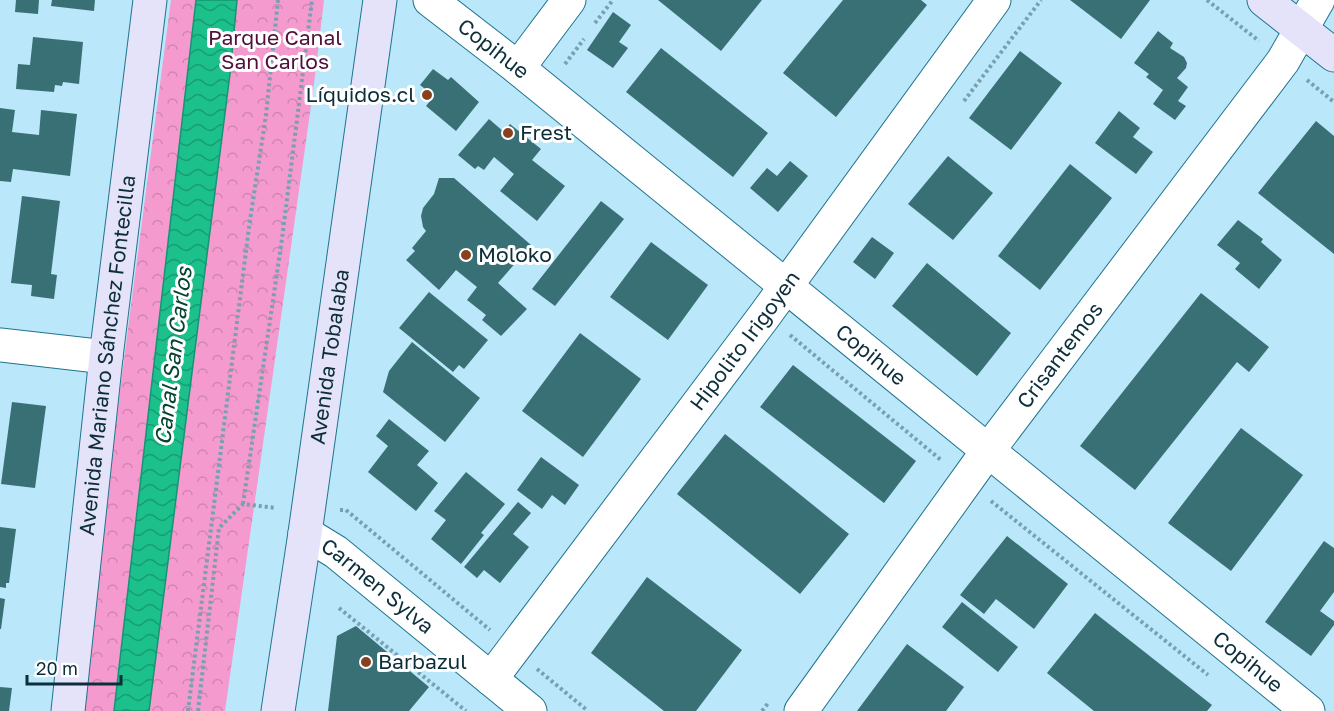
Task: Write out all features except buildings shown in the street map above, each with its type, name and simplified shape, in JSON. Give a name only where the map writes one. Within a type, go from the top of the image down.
[{"type":"street","name":"Avenida Mariano Sánchez Fontecilla","points":[[68,711],[106,357],[150,0]]},
{"type":"street","name":"Avenida Tobalaba","points":[[278,711],[307,523],[380,0]]},
{"type":"street","name":"Copihue","points":[[430,0],[518,68],[1308,711]]},
{"type":"street","points":[[518,68],[569,0]]},
{"type":"street","name":"Hipolito Irigoyen","points":[[491,679],[785,286],[994,0]]},
{"type":"street","points":[[1264,0],[1334,55]]},
{"type":"street","name":"Crisantemos","points":[[801,711],[987,452],[1282,61],[1318,0]]},
{"type":"street","points":[[0,345],[106,357]]},
{"type":"street","name":"Carmen Sylva","points":[[307,523],[336,552],[530,711]]},
{"type":"path","points":[[188,711],[249,227],[266,115],[278,0]]},
{"type":"path","points":[[198,711],[219,528],[243,504],[282,239],[312,0]]},
{"type":"path","points":[[966,481],[1216,681]]},
{"type":"path","points":[[243,504],[307,523],[346,510],[588,711]]},
{"type":"path","points":[[339,608],[466,711]]},
{"type":"green space","points":[[171,0],[196,0],[114,711],[78,711]]},
{"type":"green space","name":"Parque Canal San Carlos","points":[[237,0],[324,0],[225,711],[149,711],[230,74]]},
{"type":"water","name":"Canal San Carlos","points":[[196,0],[237,0],[230,74],[149,711],[114,711]]},
{"type":"place","name":"Líquidos.cl","points":[[427,95]]},
{"type":"place","name":"Frest","points":[[508,133]]},
{"type":"place","name":"Moloko","points":[[466,255]]},
{"type":"place","name":"Barbazul","points":[[366,662]]}]
